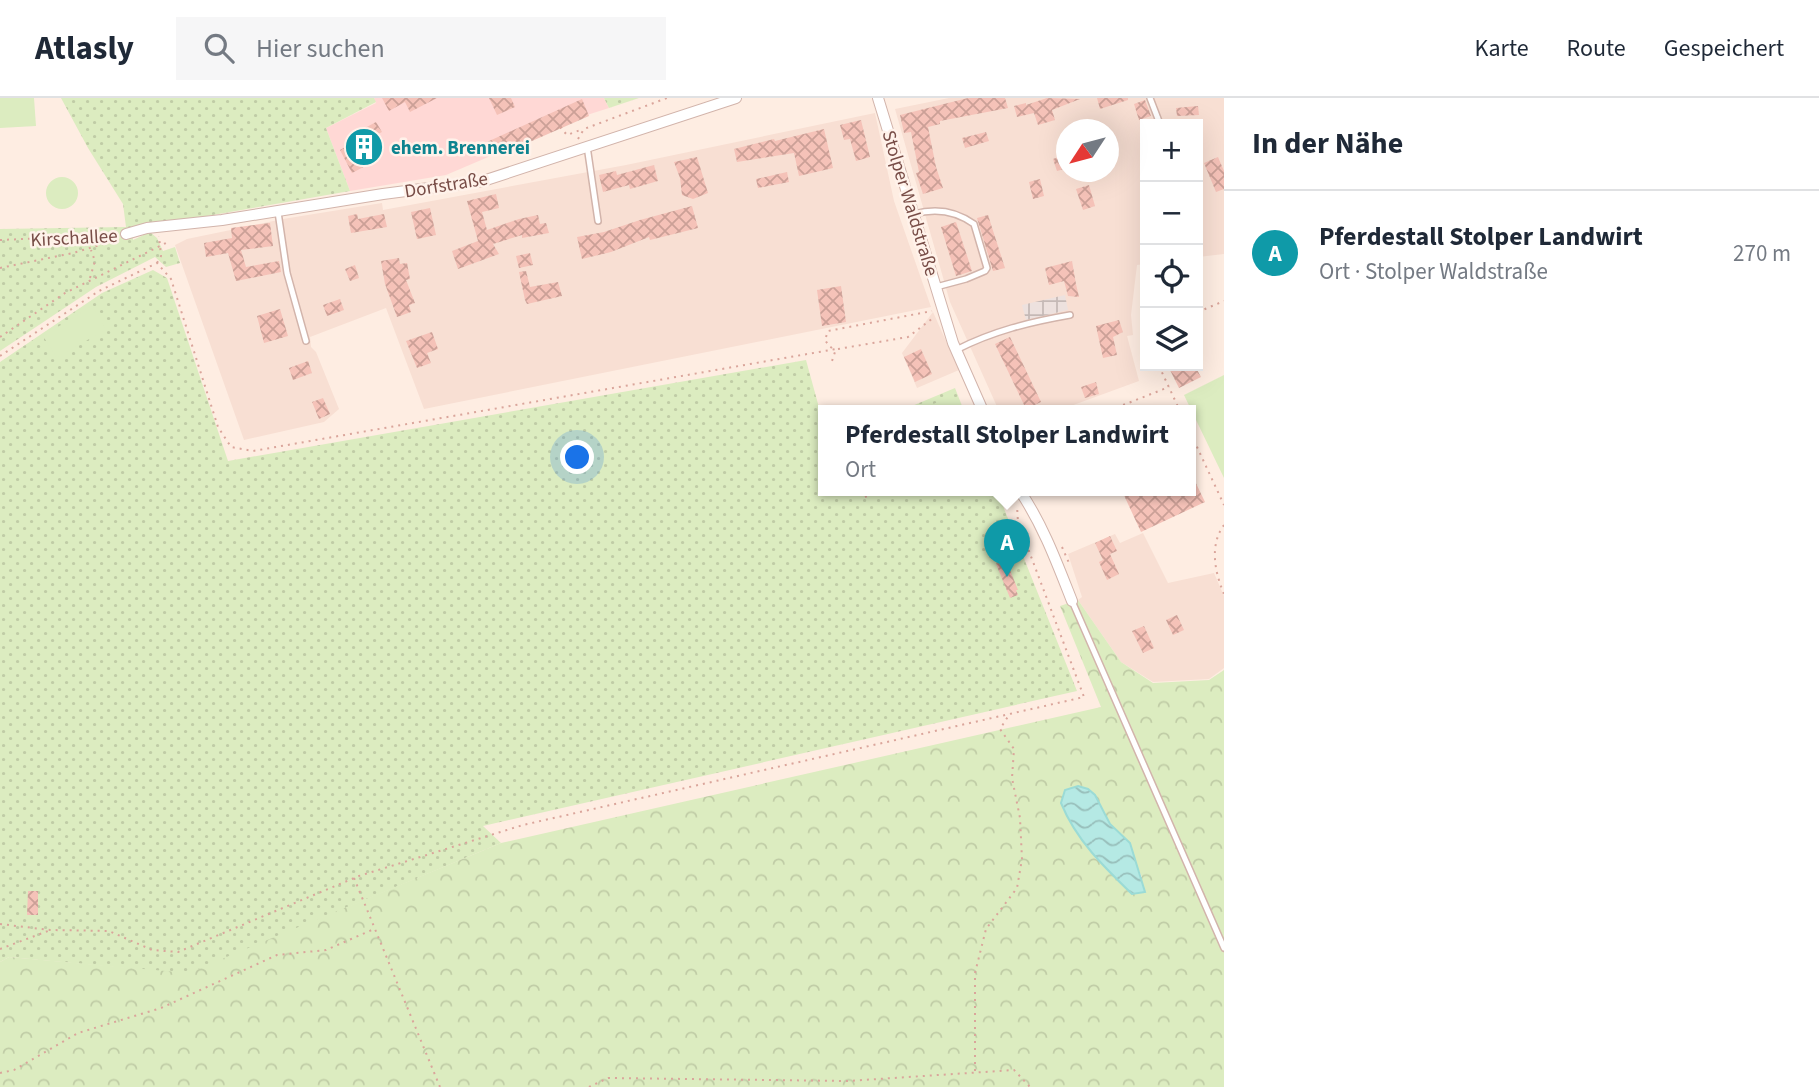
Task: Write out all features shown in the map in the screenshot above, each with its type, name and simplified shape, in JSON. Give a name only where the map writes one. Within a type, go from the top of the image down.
[{"type":"street","name":"Dorfstraße","points":[[153,228],[483,181],[736,98]]},
{"type":"street","name":"Stolper Waldstraße","points":[[878,98],[956,350],[980,405]]},
{"type":"street","name":"Kirschallee","points":[[126,234],[153,228]]},
{"type":"street","points":[[1019,496],[1031,507],[1051,547],[1072,601]]},
{"type":"lane","points":[[1150,98],[1158,119]]},
{"type":"lane","points":[[587,146],[598,221]]},
{"type":"lane","points":[[914,214],[925,211],[955,213],[974,224],[985,271],[936,287]]},
{"type":"lane","points":[[278,212],[287,273],[306,341]]},
{"type":"lane","points":[[956,350],[1018,325],[1070,315]]},
{"type":"lane","points":[[1072,601],[1224,948]]},
{"type":"path","points":[[560,127],[567,135],[667,98]]},
{"type":"path","points":[[576,150],[576,141],[584,129]]},
{"type":"path","points":[[0,356],[99,291],[157,263],[161,256],[160,245],[153,228]]},
{"type":"path","points":[[0,268],[90,249],[123,238],[126,234]]},
{"type":"path","name":"Kirschallee","points":[[0,240],[126,234]]},
{"type":"path","points":[[0,337],[65,293],[168,242]]},
{"type":"path","points":[[89,280],[94,261],[90,249]]},
{"type":"path","points":[[157,263],[172,279],[218,427],[231,447],[253,451],[908,337],[935,317],[932,311],[828,331],[824,337],[825,342],[836,349]]},
{"type":"path","points":[[1203,310],[1224,301]]},
{"type":"path","points":[[831,364],[836,349]]},
{"type":"path","points":[[1161,371],[1177,405]]},
{"type":"path","points":[[1124,405],[1169,387]]},
{"type":"path","points":[[1196,445],[1224,505]]},
{"type":"path","points":[[0,924],[50,930],[109,931],[152,950],[178,952],[354,878],[523,825],[1084,697],[1018,522],[1019,496]]},
{"type":"path","points":[[1224,525],[1216,544],[1215,563],[1215,573],[1224,594]]},
{"type":"path","points":[[975,1072],[975,973],[986,929],[1017,888],[1022,859],[1020,818],[1012,778],[1014,749],[1000,729],[1010,714]]},
{"type":"path","points":[[354,878],[440,1087]]},
{"type":"path","points":[[0,1073],[14,1070],[78,1033],[161,1008],[277,955],[326,950],[374,929]]},
{"type":"path","points":[[0,949],[50,930]]},
{"type":"path","points":[[589,1087],[608,1078],[849,1081],[1014,1070],[1030,1087]]},
{"type":"shaded area","points":[[374,98],[604,98],[609,108],[446,175],[350,191],[326,128],[376,103]]},
{"type":"shaded area","points":[[949,98],[1224,98],[1224,254],[1203,256],[1203,119],[1140,119],[1140,265],[1137,265],[1131,315],[1133,335],[1127,336],[1139,381],[1073,405],[996,405],[950,302],[895,109]]},
{"type":"shaded area","points":[[875,113],[894,201],[931,307],[424,409],[386,308],[310,337],[311,347],[316,352],[339,409],[324,422],[244,440],[175,245],[187,239],[283,219],[382,203],[383,210],[626,165]]},
{"type":"shaded area","points":[[1065,295],[1068,310],[1026,320],[1022,305]]},
{"type":"shaded area","points":[[933,312],[959,370],[917,388],[902,353]]},
{"type":"shaded area","points":[[1143,533],[1168,583],[1214,573],[1224,596],[1224,668],[1209,679],[1153,682],[1121,662],[1078,600],[1082,597],[1068,554],[1115,534],[1120,543]]},
{"type":"green space","points":[[0,98],[34,98],[36,126],[0,128]]},
{"type":"green space","points":[[61,98],[374,98],[376,102],[326,128],[350,191],[155,225],[133,237],[133,240],[150,232],[157,238],[163,251],[175,247],[180,263],[166,267],[155,257],[96,287],[0,351],[0,229],[126,227],[123,204]]},
{"type":"green space","points":[[604,98],[639,98],[609,108]]},
{"type":"green space","points":[[62,177],[73,182],[78,193],[73,204],[62,209],[51,204],[46,193],[51,182]]},
{"type":"green space","points":[[153,270],[167,278],[228,461],[806,360],[818,405],[818,496],[999,496],[1077,691],[483,826],[501,843],[188,974],[9,957],[0,962],[0,362],[102,293]]},
{"type":"green space","points":[[92,306],[106,329],[57,358],[43,336]]},
{"type":"green space","points":[[1224,375],[1224,478],[1196,420],[1196,405],[1189,405],[1184,395]]},
{"type":"green space","points":[[955,388],[962,405],[914,405]]},
{"type":"green space","points":[[953,395],[957,405],[931,405]]},
{"type":"green space","points":[[1078,600],[1121,662],[1153,683],[1209,680],[1224,670],[1224,1087],[0,1087],[0,962],[9,957],[188,973],[501,843],[1101,707],[1060,606]],"holes":[[[1065,791],[1104,814],[1135,862],[1142,877],[1096,859],[1065,813],[1061,803]]]},
{"type":"water","points":[[1078,786],[1095,795],[1110,824],[1130,843],[1145,892],[1132,894],[1101,863],[1074,829],[1061,803],[1065,790]]},
{"type":"building","points":[[382,98],[437,98],[410,112],[405,102],[389,111]]},
{"type":"building","points":[[489,98],[511,98],[515,107],[497,115]]},
{"type":"building","points":[[968,98],[1005,98],[1008,108],[940,121],[940,124],[928,127],[943,188],[923,194],[916,173],[919,172],[911,132],[904,133],[900,115]]},
{"type":"building","points":[[1047,98],[1080,99],[1052,110],[1055,120],[1038,125],[1034,113],[1017,117],[1014,106]]},
{"type":"building","points":[[1097,98],[1128,98],[1128,100],[1100,109]]},
{"type":"building","points":[[582,99],[589,116],[502,154],[500,150],[493,154],[487,142]]},
{"type":"building","points":[[1145,100],[1151,116],[1139,120],[1134,104]]},
{"type":"building","points":[[1198,106],[1199,115],[1177,116],[1176,108]]},
{"type":"building","points":[[861,120],[870,157],[856,161],[850,139],[844,140],[840,125]]},
{"type":"building","name":"ehem. Brennerei","points":[[376,122],[382,132],[376,135],[384,150],[376,154],[379,159],[352,173],[340,150],[352,143],[348,137]]},
{"type":"building","points":[[824,129],[833,168],[799,176],[794,153],[737,162],[734,149]]},
{"type":"building","points":[[986,132],[989,141],[965,148],[962,138]]},
{"type":"building","points":[[697,157],[708,193],[693,199],[682,195],[674,162]]},
{"type":"building","points":[[1218,157],[1224,171],[1224,189],[1216,192],[1204,163]]},
{"type":"building","points":[[654,165],[658,181],[630,189],[629,185],[603,192],[599,175],[616,171],[617,175]]},
{"type":"building","points":[[787,172],[789,182],[758,188],[756,179]]},
{"type":"building","points":[[1040,179],[1044,196],[1033,199],[1029,182]]},
{"type":"building","points":[[1089,185],[1095,206],[1083,210],[1076,189]]},
{"type":"building","points":[[496,194],[499,208],[482,212],[487,230],[538,215],[540,224],[546,223],[549,233],[522,238],[522,235],[493,244],[499,254],[458,269],[452,251],[478,241],[467,201]]},
{"type":"building","points":[[692,206],[698,228],[650,240],[649,237],[611,252],[582,259],[577,237],[604,232]]},
{"type":"building","points":[[430,208],[436,235],[417,239],[411,212]]},
{"type":"building","points":[[357,214],[358,219],[384,214],[387,227],[351,233],[348,216]]},
{"type":"building","points":[[988,215],[1005,268],[993,271],[977,218]]},
{"type":"building","points":[[956,222],[972,271],[956,276],[941,227]]},
{"type":"building","points":[[270,223],[273,246],[241,250],[246,267],[279,261],[281,272],[236,281],[228,253],[206,257],[204,243],[232,238],[231,228]]},
{"type":"building","points":[[530,253],[533,265],[519,268],[516,256]]},
{"type":"building","points":[[399,258],[400,264],[407,263],[410,279],[406,280],[415,303],[409,305],[411,312],[397,317],[385,284],[381,261]]},
{"type":"building","points":[[1072,261],[1079,297],[1068,296],[1064,281],[1049,285],[1045,268]]},
{"type":"building","points":[[355,265],[359,278],[350,281],[345,269]]},
{"type":"building","points":[[526,271],[530,287],[558,282],[562,296],[527,304],[519,272]]},
{"type":"building","points":[[841,286],[846,322],[822,326],[817,290]]},
{"type":"building","points":[[340,299],[344,310],[327,316],[323,305]]},
{"type":"building","points":[[280,309],[288,336],[264,343],[257,316]]},
{"type":"building","points":[[1119,320],[1123,332],[1113,337],[1117,355],[1103,358],[1096,326]]},
{"type":"building","points":[[432,332],[438,349],[427,353],[431,363],[417,368],[406,341]]},
{"type":"building","points":[[1010,337],[1041,402],[1024,405],[995,344]]},
{"type":"building","points":[[921,349],[932,374],[915,382],[904,357]]},
{"type":"building","points":[[308,361],[312,373],[293,380],[289,368]]},
{"type":"building","points":[[1170,371],[1198,371],[1201,377],[1179,388]]},
{"type":"building","points":[[1096,382],[1099,394],[1085,398],[1081,387]]},
{"type":"building","points":[[323,398],[330,414],[319,419],[312,402]]},
{"type":"building","points":[[1196,483],[1205,502],[1141,532],[1124,496],[1196,496]]},
{"type":"building","points":[[1110,536],[1117,551],[1110,554],[1119,574],[1107,580],[1099,562],[1103,560],[1095,543]]},
{"type":"building","points":[[1006,560],[1018,590],[1018,595],[1010,598],[996,564]]},
{"type":"building","points":[[1177,615],[1184,630],[1173,635],[1166,620]]},
{"type":"building","points":[[1144,626],[1154,648],[1143,653],[1132,631]]},
{"type":"building","points":[[28,891],[38,891],[38,915],[27,915]]},
{"type":"place","name":"ehem. Brennerei","points":[[364,147]]},
{"type":"place","name":"Pferdestall Stolper Landwirt","points":[[1007,577]]}]
